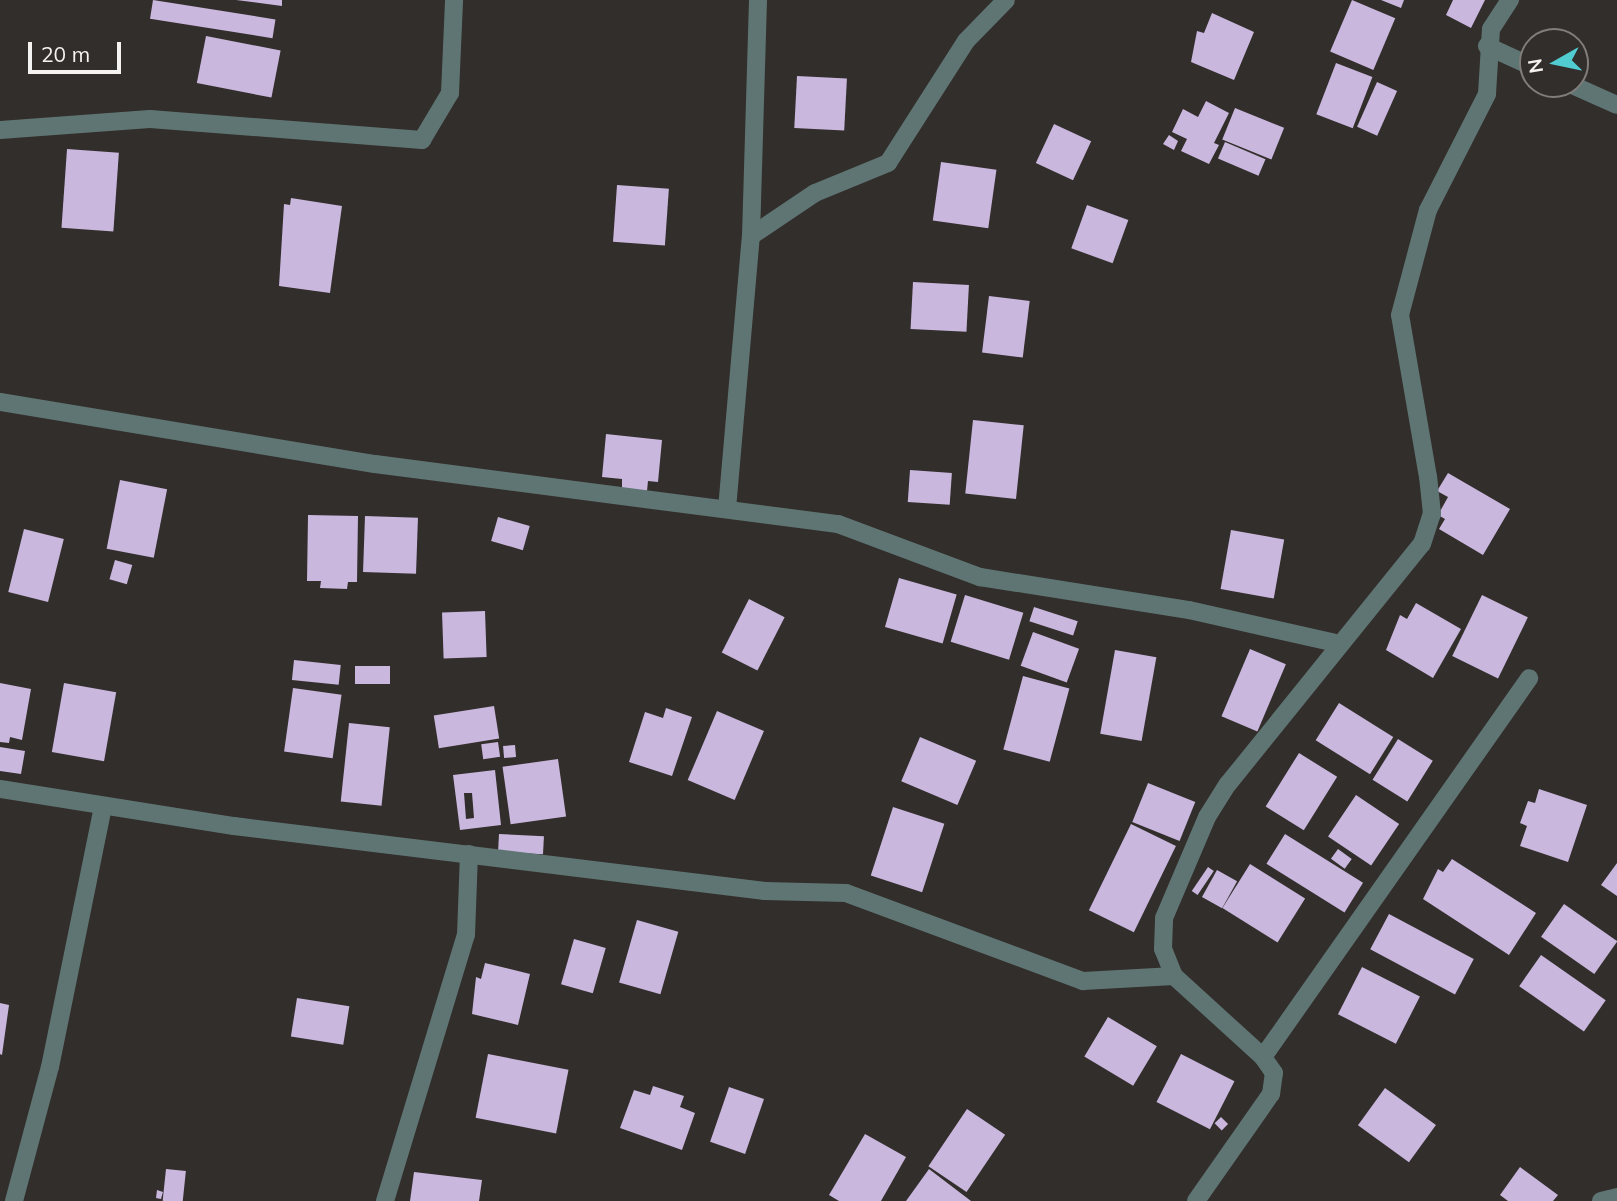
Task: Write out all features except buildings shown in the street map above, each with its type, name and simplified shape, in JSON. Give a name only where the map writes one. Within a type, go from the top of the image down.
[{"type":"street","points":[[0,130],[150,119],[422,139],[450,93],[454,0]]},
{"type":"street","points":[[727,509],[751,236],[758,0]]},
{"type":"street","points":[[751,236],[815,193],[888,163],[966,41],[1006,0]]},
{"type":"street","points":[[1196,1201],[1271,1094],[1274,1073],[1263,1057],[1174,976],[1163,949],[1164,918],[1207,817],[1228,784],[1422,544],[1432,514],[1400,315],[1429,210],[1487,94],[1491,29],[1510,0]]},
{"type":"street","points":[[1488,46],[1519,60]]},
{"type":"street","points":[[1589,92],[1617,105]]},
{"type":"street","points":[[0,402],[375,464],[687,508],[727,509],[838,524],[980,577],[1189,610],[1340,644]]},
{"type":"street","points":[[1263,1057],[1529,678]]},
{"type":"street","points":[[0,789],[103,806],[765,891],[846,893],[1083,981],[1174,976]]},
{"type":"street","points":[[14,1201],[50,1067],[103,806]]},
{"type":"street","points":[[385,1201],[466,935],[469,854]]},
{"type":"street","points":[[1601,1201],[1617,1197]]}]
